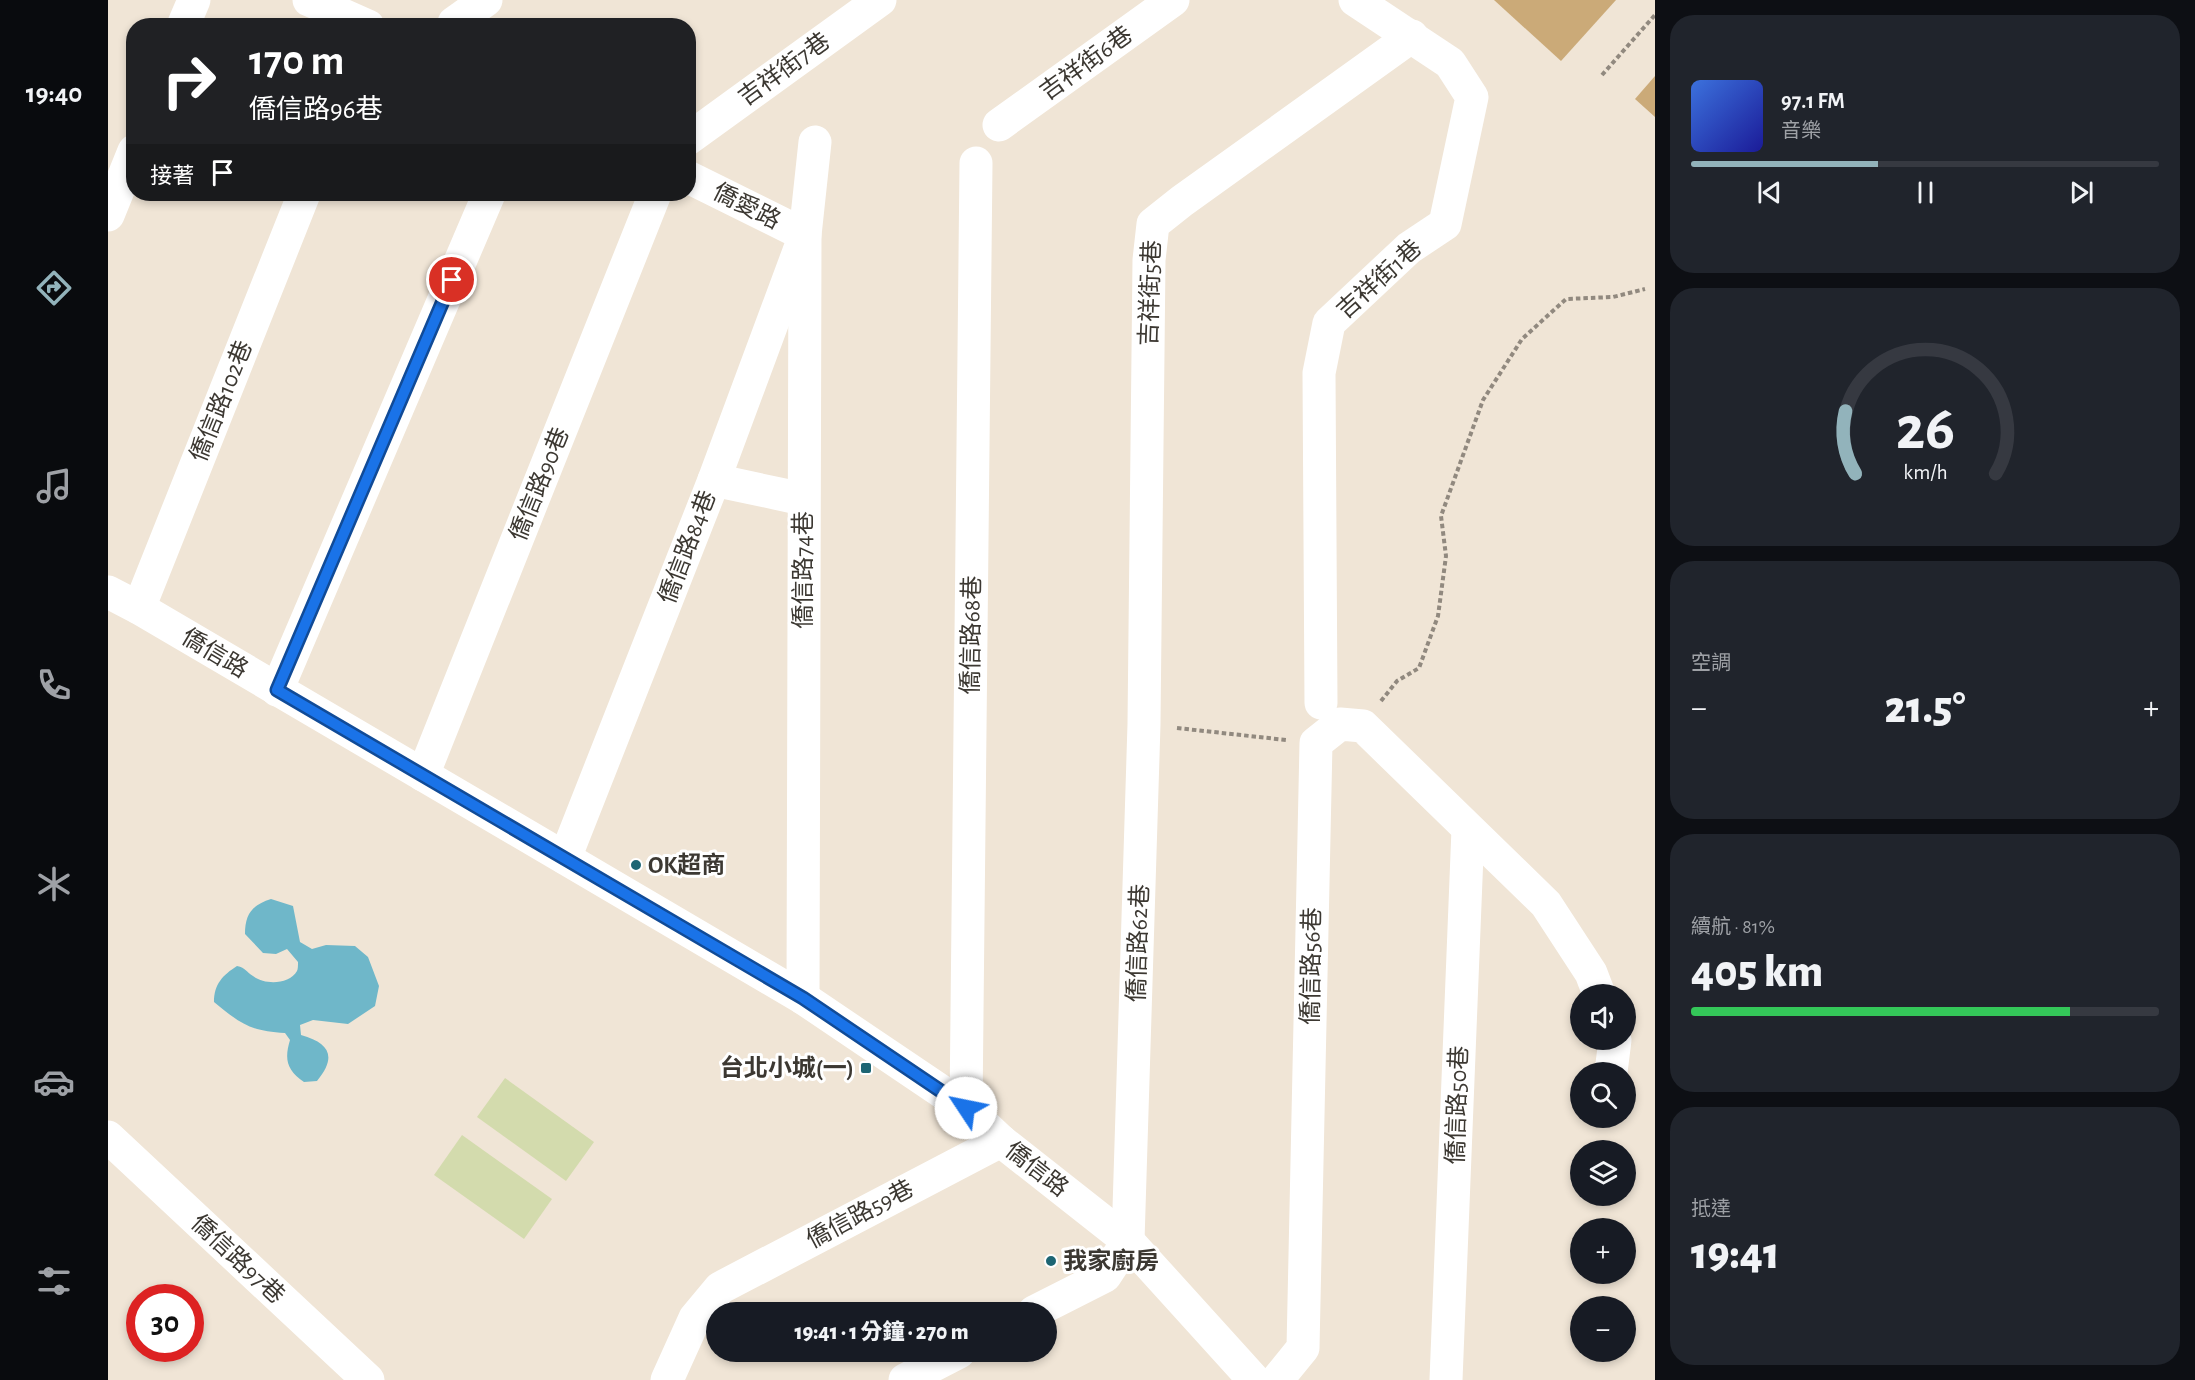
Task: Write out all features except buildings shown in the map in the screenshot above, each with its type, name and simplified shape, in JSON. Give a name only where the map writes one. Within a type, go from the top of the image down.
[{"type":"street","points":[[186,18],[194,0]]},
{"type":"street","points":[[309,0],[350,18]]},
{"type":"street","points":[[461,18],[486,0]]},
{"type":"street","name":"吉祥街7巷","points":[[696,133],[880,0]]},
{"type":"street","name":"吉祥街6巷","points":[[999,125],[1173,0]]},
{"type":"street","name":"吉祥街1巷","points":[[1321,703],[1319,374],[1329,323],[1409,248],[1445,224],[1472,97],[1450,63],[1355,0]]},
{"type":"street","name":"吉祥街5巷","points":[[1144,646],[1149,260],[1153,224],[1412,36]]},
{"type":"street","name":"僑信路74巷","points":[[803,998],[805,236],[815,142]]},
{"type":"street","name":"僑信路68巷","points":[[966,1108],[976,163]]},
{"type":"street","points":[[108,215],[126,171]]},
{"type":"street","name":"僑愛路","points":[[696,181],[805,236]]},
{"type":"street","name":"僑信路102巷","points":[[139,608],[301,201]]},
{"type":"street","points":[[277,690],[486,201]]},
{"type":"street","name":"僑信路90巷","points":[[423,775],[652,201]]},
{"type":"street","name":"僑信路84巷","points":[[565,858],[714,480],[805,236]]},
{"type":"street","points":[[714,480],[803,500]]},
{"type":"street","name":"僑信路","points":[[108,592],[139,608],[803,998],[966,1108],[1001,1141],[1128,1241],[1254,1380]]},
{"type":"street","name":"僑信路62巷","points":[[1128,1241],[1144,724],[1144,646]]},
{"type":"street","points":[[1316,743],[1340,724],[1363,726],[1546,904],[1591,973],[1595,984]]},
{"type":"street","name":"僑信路56巷","points":[[1277,1380],[1304,1348],[1316,743]]},
{"type":"street","name":"僑信路50巷","points":[[1446,1380],[1468,829]]},
{"type":"street","name":"僑信路97巷","points":[[108,1137],[368,1380]]},
{"type":"street","name":"僑信路59巷","points":[[667,1380],[695,1318],[720,1288],[1001,1141]]},
{"type":"street","points":[[1054,1302],[1105,1276],[1128,1241]]},
{"type":"street","points":[[905,1380],[940,1362]]},
{"type":"path","points":[[1602,75],[1655,15]]},
{"type":"path","points":[[1363,726],[1397,681],[1419,668],[1438,616],[1446,556],[1441,516],[1483,400],[1522,339],[1566,299],[1613,297],[1645,289]]},
{"type":"path","points":[[1144,724],[1316,743]]},
{"type":"green space","points":[[505,1078],[594,1142],[566,1181],[477,1117]]},
{"type":"green space","points":[[462,1135],[552,1199],[524,1239],[434,1175]]},
{"type":"water","points":[[271,899],[293,906],[300,942],[312,949],[326,945],[355,946],[368,957],[379,986],[375,1006],[348,1024],[313,1020],[300,1025],[301,1035],[319,1042],[327,1052],[327,1065],[317,1081],[304,1082],[291,1069],[287,1059],[290,1040],[285,1033],[246,1025],[214,1002],[220,981],[237,966],[258,979],[270,982],[288,979],[297,971],[298,962],[287,949],[276,954],[263,953],[245,934],[246,921],[251,911],[259,904]]},
{"type":"place","name":"OK超商","points":[[636,865]]},
{"type":"place","name":"台北小城(一)","points":[[866,1068]]},
{"type":"place","name":"我家廚房","points":[[1051,1261]]},
{"type":"route","points":[[452,280],[277,690],[803,998],[966,1108]]}]
